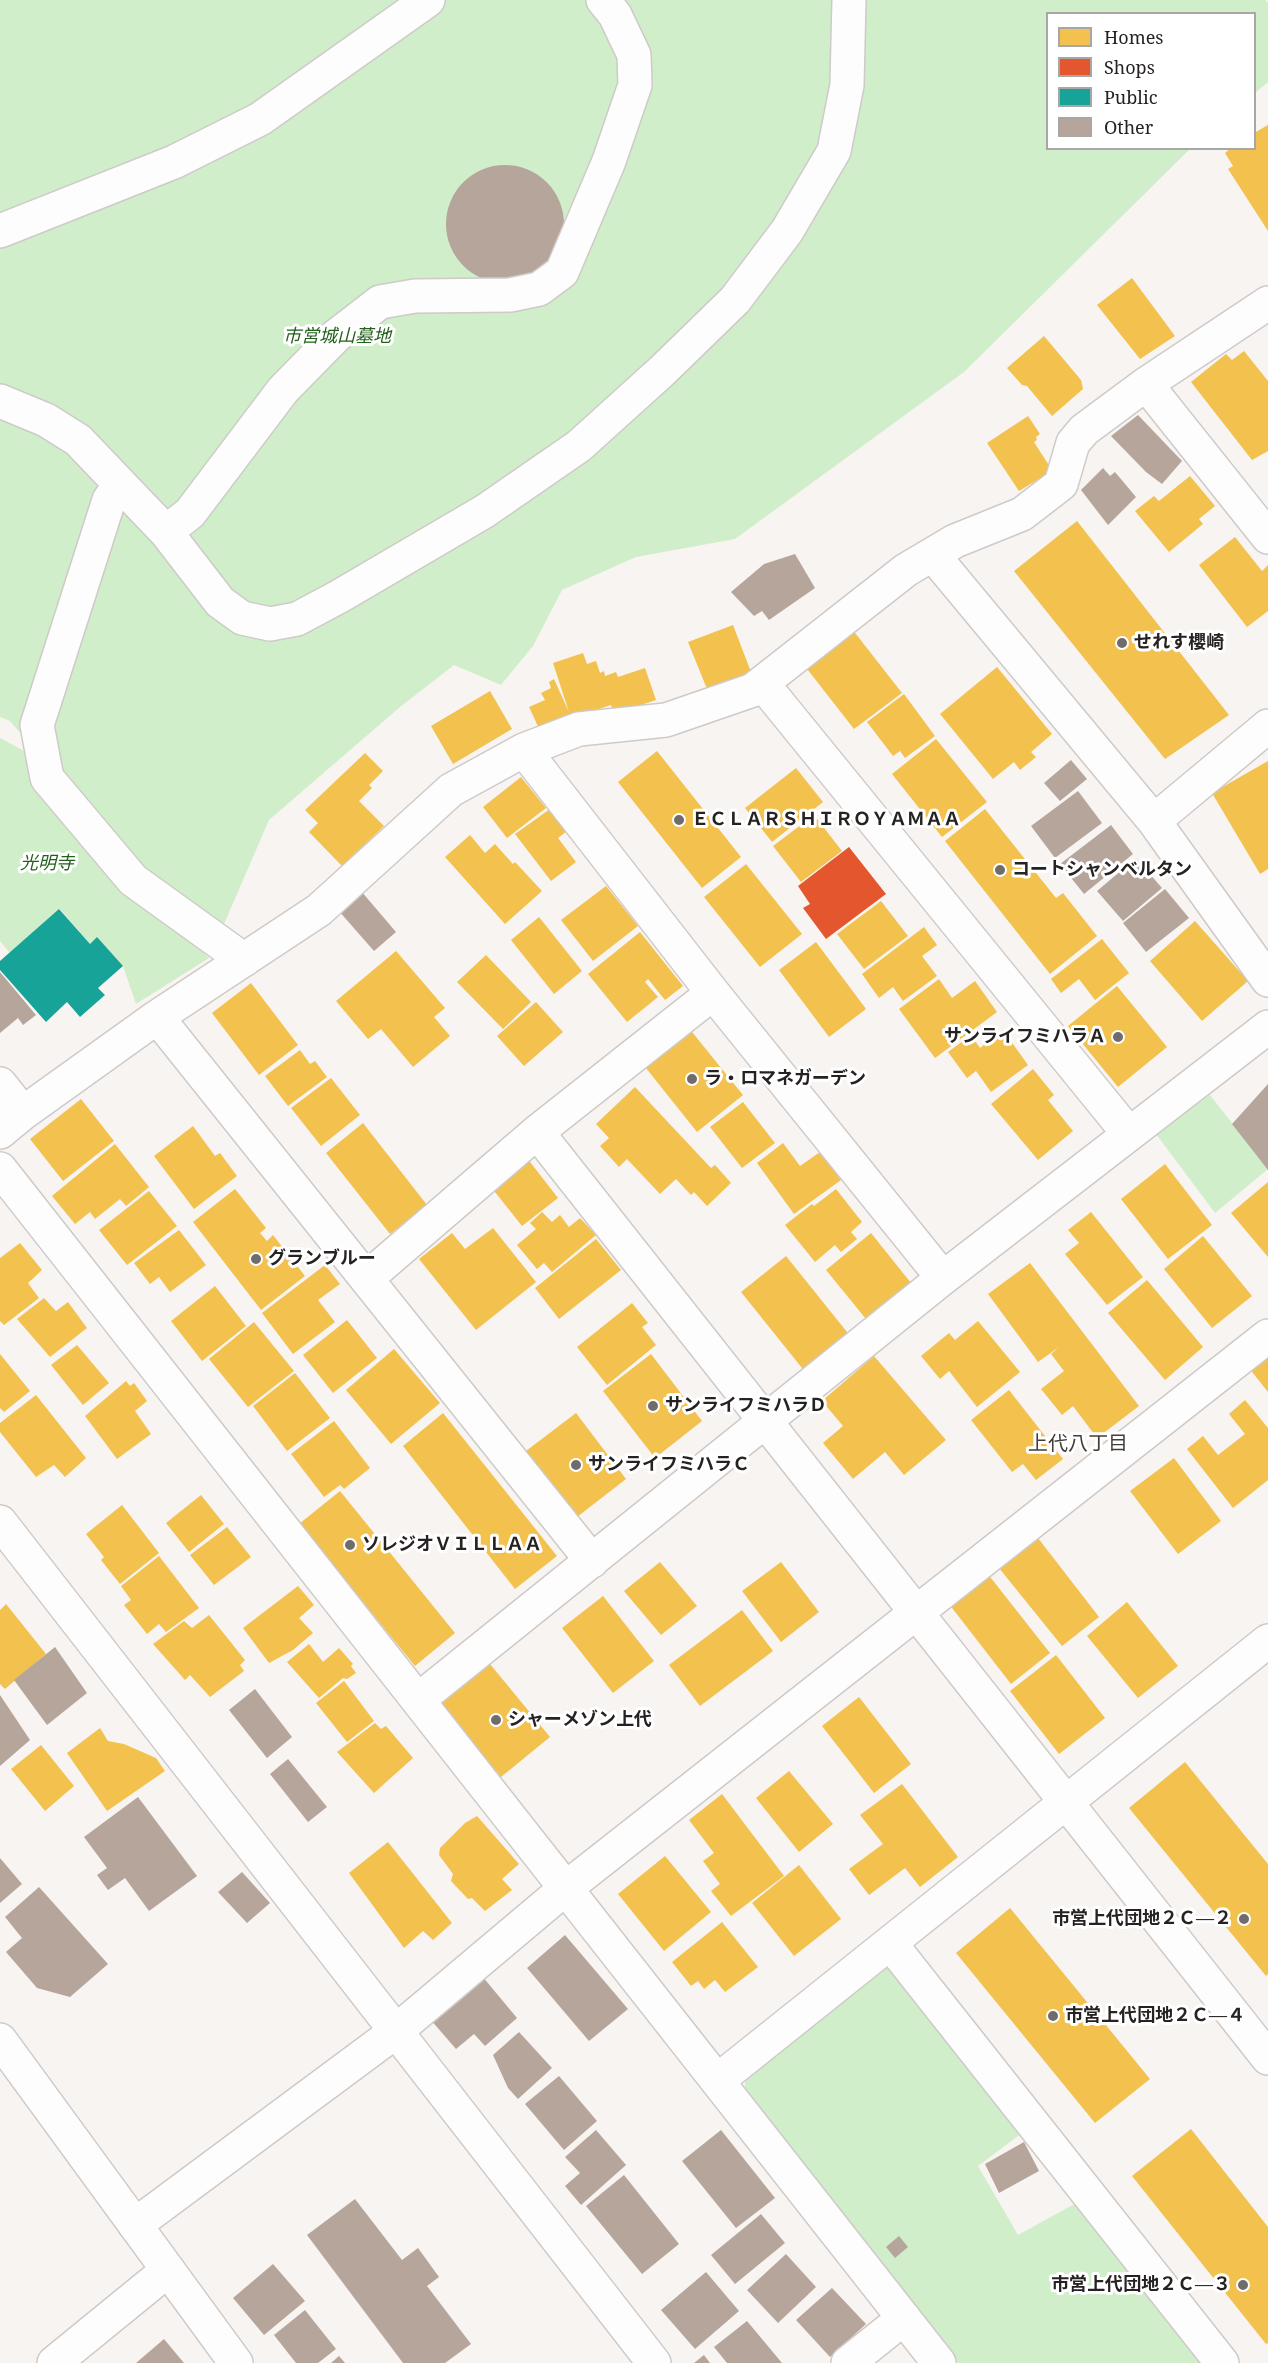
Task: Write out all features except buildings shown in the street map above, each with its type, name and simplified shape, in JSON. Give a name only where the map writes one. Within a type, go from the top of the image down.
[{"type":"street","points":[[0,231],[174,162],[260,119],[428,0]]},
{"type":"street","points":[[166,532],[190,513],[283,390],[336,336],[380,302],[415,296],[510,295],[539,289],[562,272],[609,161],[635,85],[634,55],[615,15],[603,0]]},
{"type":"street","points":[[0,401],[46,420],[78,440],[166,532],[220,602],[242,618],[270,624],[297,619],[485,511],[579,446],[662,371],[735,300],[787,231],[834,151],[847,85],[849,0]]},
{"type":"street","points":[[0,1084],[11,1122],[157,1017],[319,910],[451,790],[524,750],[579,729],[666,720],[753,690],[906,570],[955,541],[1022,513],[1061,484],[1073,443],[1084,430],[1146,384],[1268,303]]},
{"type":"street","points":[[1146,384],[1268,537]]},
{"type":"street","points":[[120,485],[109,500],[38,725],[47,778],[133,880],[243,960]]},
{"type":"street","points":[[933,555],[1154,821],[1268,980]]},
{"type":"street","points":[[762,683],[1129,1134]]},
{"type":"street","points":[[1154,821],[1268,726]]},
{"type":"street","points":[[524,750],[713,993],[943,1278]]},
{"type":"street","points":[[367,1278],[537,1132],[713,993]]},
{"type":"street","points":[[157,1017],[592,1561]]},
{"type":"street","points":[[418,1700],[943,1278],[1268,1027]]},
{"type":"street","points":[[537,1132],[1268,2058]]},
{"type":"street","points":[[0,1169],[939,2363]]},
{"type":"street","points":[[135,2225],[395,2032],[566,1888],[1268,1336]]},
{"type":"street","points":[[0,1522],[654,2363]]},
{"type":"street","points":[[717,2081],[1268,1641]]},
{"type":"street","points":[[890,1943],[1222,2363]]},
{"type":"street","points":[[0,2040],[236,2363]]},
{"type":"street","points":[[54,2363],[168,2270]]},
{"type":"street","points":[[849,2363],[904,2318]]},
{"type":"green space","name":"市営城山墓地","points":[[0,0],[1265,0],[1268,3],[1268,82],[1256,92],[1256,12],[1046,12],[1046,150],[1189,150],[964,372],[735,539],[636,557],[562,590],[533,646],[501,685],[454,665],[400,707],[269,820],[224,924],[181,905],[138,870],[10,721],[0,717]]},
{"type":"green space","name":"光明寺","points":[[0,738],[37,758],[47,796],[209,958],[136,1004],[123,966],[97,938],[90,944],[60,909],[10,953],[0,941]]},
{"type":"green space","points":[[1210,1095],[1268,1169],[1215,1213],[1156,1134]]},
{"type":"green space","points":[[885,1962],[1022,2133],[978,2166],[1018,2235],[1076,2203],[1203,2363],[956,2363],[745,2094],[745,2077]]},
{"type":"place","name":"せれす櫻崎","points":[[1122,643]]},
{"type":"place","name":"ＥＣＬＡＲＳＨＩＲＯＹＡＭＡＡ","points":[[679,820]]},
{"type":"place","name":"コートシャンベルタン","points":[[1000,870]]},
{"type":"place","name":"サンライフミハラＡ","points":[[1118,1037]]},
{"type":"place","name":"ラ・ロマネガーデン","points":[[692,1079]]},
{"type":"place","name":"グランブルー","points":[[256,1259]]},
{"type":"place","name":"サンライフミハラＤ","points":[[653,1406]]},
{"type":"place","name":"サンライフミハラＣ","points":[[576,1465]]},
{"type":"place","name":"ソレジオＶＩＬＬＡＡ","points":[[350,1545]]},
{"type":"place","name":"シャーメゾン上代","points":[[496,1720]]},
{"type":"place","name":"市営上代団地２Ｃ―２","points":[[1244,1919]]},
{"type":"place","name":"市営上代団地２Ｃ―４","points":[[1053,2016]]},
{"type":"place","name":"市営上代団地２Ｃ―３","points":[[1243,2285]]},
{"type":"district","name":"上代八丁目","points":[[1078,1444]]}]
